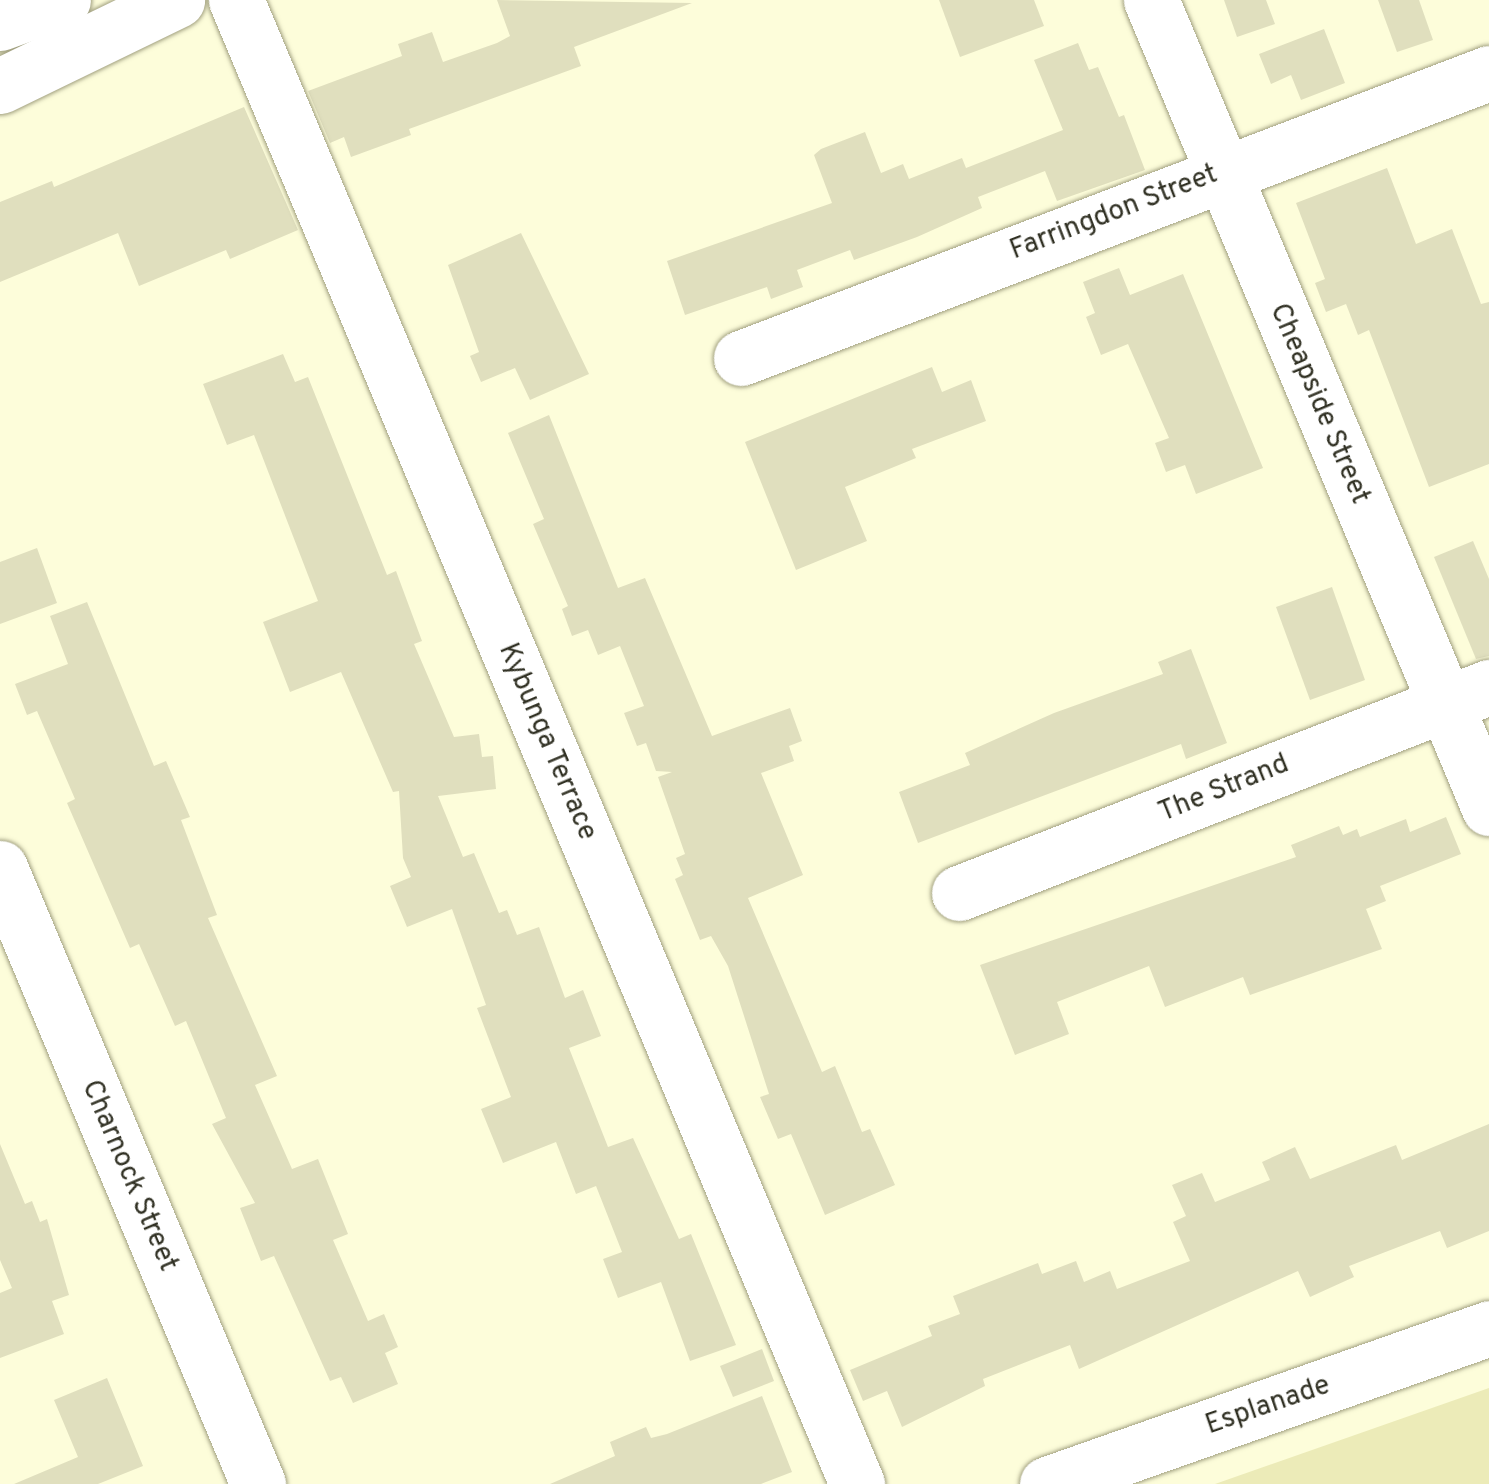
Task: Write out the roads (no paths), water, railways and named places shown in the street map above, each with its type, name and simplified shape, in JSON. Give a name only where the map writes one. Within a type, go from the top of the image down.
[{"type":"street","points":[[0,23],[62,0]]},
{"type":"street","points":[[0,86],[177,0]]},
{"type":"street","name":"Kybunga Terrace","points":[[236,0],[857,1484]]},
{"type":"street","name":"Cheapside Street","points":[[1150,0],[1221,172],[1467,694],[1489,808]]},
{"type":"street","name":"Farringdon Street","points":[[741,358],[1489,73]]},
{"type":"street","name":"The Strand","points":[[959,893],[1467,694]]},
{"type":"street","name":"Charnock Street","points":[[0,868],[258,1484]]},
{"type":"street","name":"Esplanade","points":[[1046,1484],[1489,1328]]}]
